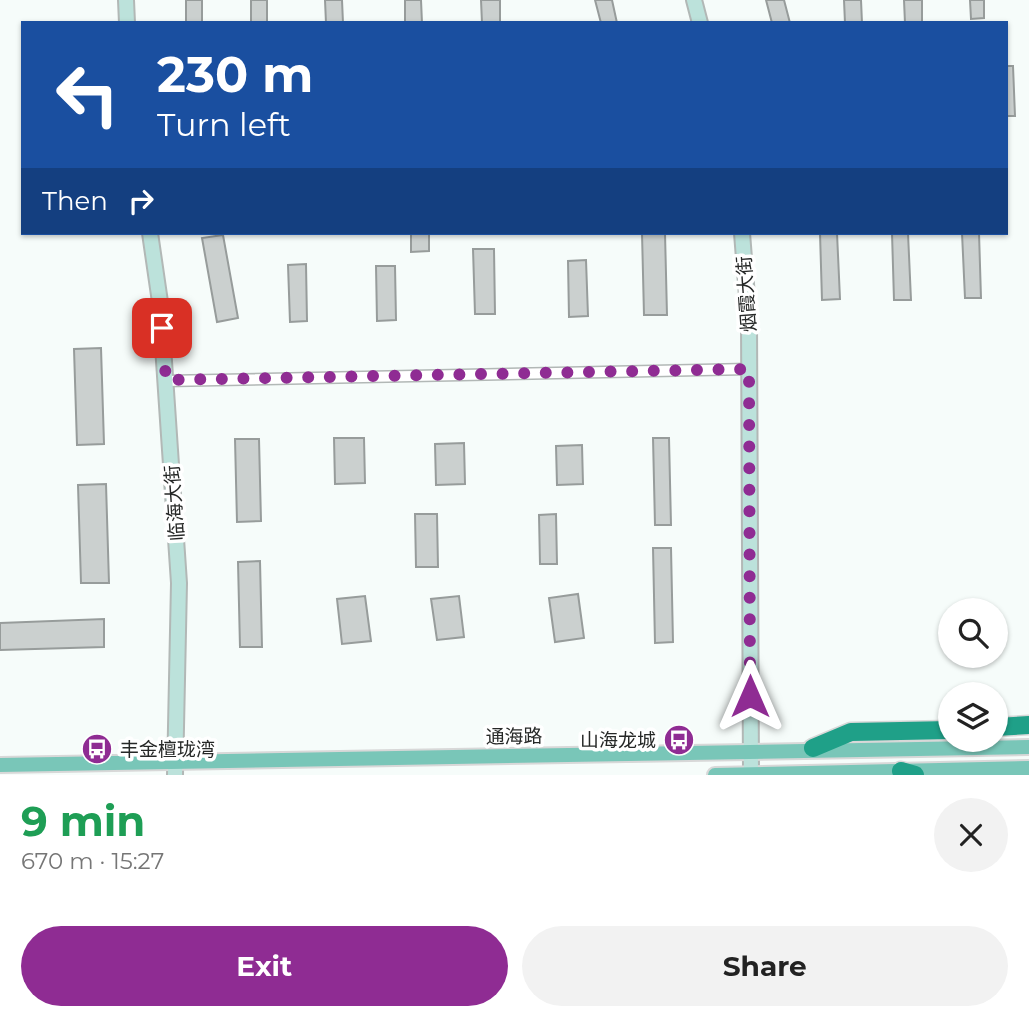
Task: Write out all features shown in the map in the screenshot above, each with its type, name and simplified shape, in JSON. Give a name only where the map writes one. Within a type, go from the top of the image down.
[{"type":"highway","points":[[1008,726],[1029,724]]},
{"type":"highway","points":[[813,748],[851,732],[938,730]]},
{"type":"main road","points":[[126,0],[127,21]]},
{"type":"main road","points":[[694,0],[700,21]]},
{"type":"main road","name":"临海大街","points":[[150,235],[166,380],[179,583],[175,769]]},
{"type":"main road","name":"烟霞大街","points":[[742,235],[749,369],[751,775]]},
{"type":"main road","name":"通海路","points":[[0,765],[175,769],[813,748],[839,751],[1029,747]]},
{"type":"main road","points":[[715,775],[912,773],[1029,768]]},
{"type":"street","points":[[166,380],[749,369]]},
{"type":"building","points":[[186,0],[202,0],[202,21],[186,21]]},
{"type":"building","points":[[251,0],[267,0],[267,21],[251,21]]},
{"type":"building","points":[[325,0],[342,0],[343,21],[326,21]]},
{"type":"building","points":[[405,0],[421,0],[422,21],[405,21]]},
{"type":"building","points":[[481,0],[500,0],[500,21],[482,21]]},
{"type":"building","points":[[595,0],[612,0],[617,21],[600,21]]},
{"type":"building","points":[[766,0],[784,0],[789,21],[771,21]]},
{"type":"building","points":[[844,0],[861,0],[862,21],[845,21]]},
{"type":"building","points":[[904,0],[922,0],[922,21],[905,21]]},
{"type":"building","points":[[970,0],[984,0],[984,18],[971,19]]},
{"type":"building","points":[[1008,66],[1013,66],[1015,116],[1008,116]]},
{"type":"building","points":[[223,235],[238,318],[217,322],[202,238]]},
{"type":"building","points":[[411,235],[429,235],[429,251],[411,252]]},
{"type":"building","points":[[642,235],[665,235],[667,315],[644,315]]},
{"type":"building","points":[[820,235],[837,235],[840,299],[822,300]]},
{"type":"building","points":[[892,235],[908,235],[911,300],[894,300]]},
{"type":"building","points":[[962,235],[979,235],[981,298],[965,298]]},
{"type":"building","points":[[473,249],[494,249],[495,314],[475,314]]},
{"type":"building","points":[[586,260],[588,316],[569,317],[568,261]]},
{"type":"building","points":[[306,264],[307,321],[290,322],[288,265]]},
{"type":"building","points":[[376,266],[395,266],[396,320],[377,321]]},
{"type":"building","points":[[101,348],[104,444],[77,445],[74,349]]},
{"type":"building","points":[[334,438],[364,438],[365,483],[335,484]]},
{"type":"building","points":[[653,438],[669,438],[671,525],[655,525]]},
{"type":"building","points":[[235,439],[259,439],[261,521],[237,522]]},
{"type":"building","points":[[464,443],[465,484],[436,485],[435,444]]},
{"type":"building","points":[[582,445],[583,484],[557,485],[556,446]]},
{"type":"building","points":[[106,484],[109,583],[81,583],[78,485]]},
{"type":"building","points":[[415,514],[437,514],[438,567],[416,567]]},
{"type":"building","points":[[556,514],[557,564],[540,564],[539,515]]},
{"type":"building","points":[[653,548],[671,548],[673,642],[655,643]]},
{"type":"building","points":[[260,561],[262,647],[240,647],[238,562]]},
{"type":"building","points":[[578,594],[584,638],[555,642],[549,598]]},
{"type":"building","points":[[365,596],[371,641],[342,644],[337,599]]},
{"type":"building","points":[[459,596],[464,637],[437,640],[431,599]]},
{"type":"building","points":[[104,619],[104,647],[0,650],[0,623]]},
{"type":"place","name":"山海龙城","points":[[679,740]]},
{"type":"place","name":"丰金檀珑湾","points":[[97,749]]},
{"type":"route","points":[[162,328],[166,380],[749,369],[750,696]]}]
